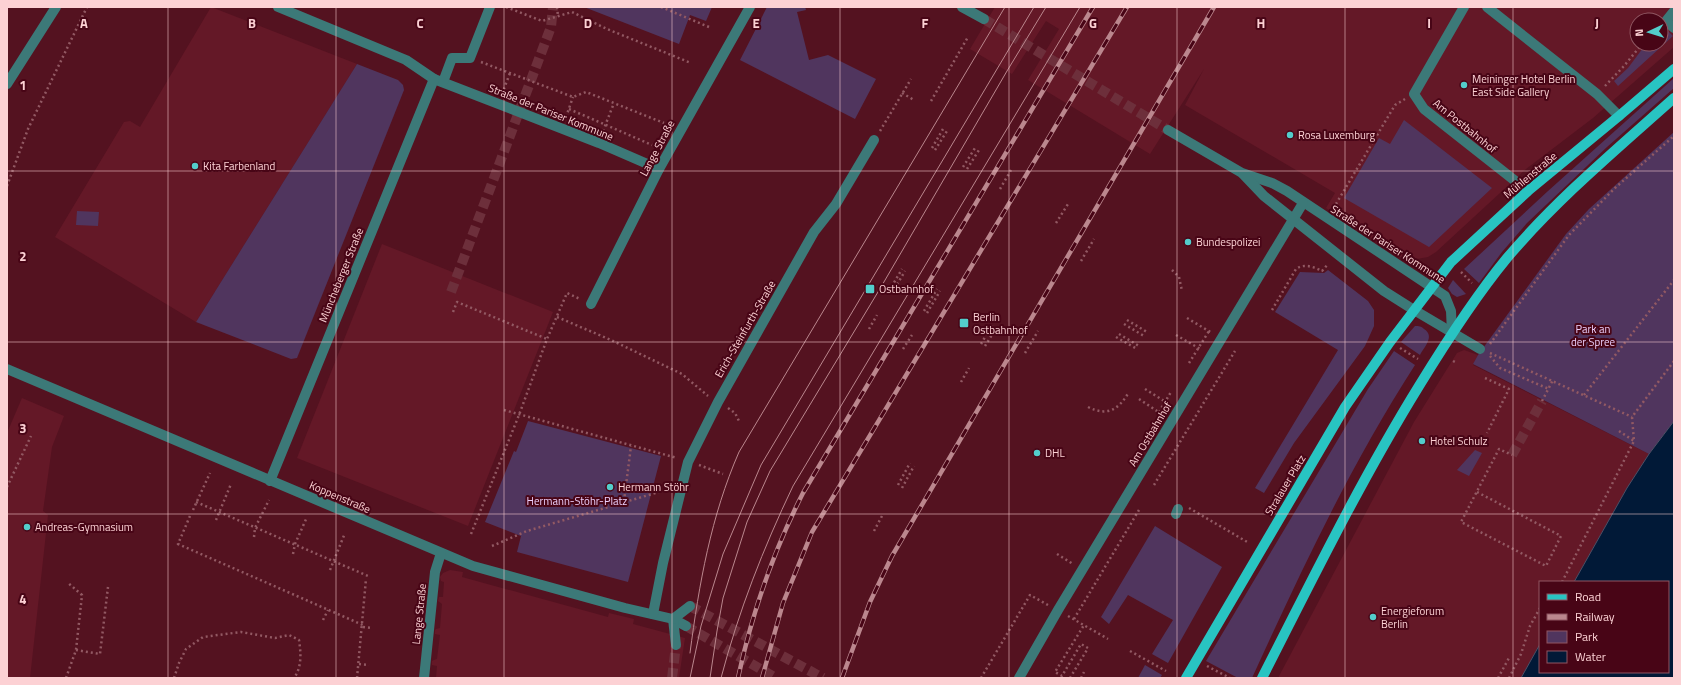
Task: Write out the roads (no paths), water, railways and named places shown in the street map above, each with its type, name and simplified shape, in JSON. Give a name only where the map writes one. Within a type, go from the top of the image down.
[{"type":"main road","name":"Mühlenstraße","points":[[1414,310],[1451,262],[1528,191],[1674,69]]},
{"type":"main road","points":[[1262,678],[1380,451],[1452,333],[1481,292],[1507,258],[1533,230],[1584,179],[1674,98]]},
{"type":"main road","name":"Stralauer Platz","points":[[1186,678],[1345,407],[1414,310]]},
{"type":"street","points":[[7,84],[56,7]]},
{"type":"street","name":"Straße der Pariser Kommune","points":[[278,7],[406,60],[438,80],[599,143],[659,169]]},
{"type":"street","name":"Müncheberger Straße","points":[[270,481],[438,80],[452,58],[470,58],[490,7]]},
{"type":"street","name":"Lange Straße","points":[[591,304],[659,169],[750,7]]},
{"type":"street","points":[[962,7],[984,19]]},
{"type":"street","name":"Am Postbahnhof","points":[[1464,7],[1414,94],[1424,108],[1528,191]]},
{"type":"street","points":[[1487,7],[1597,94],[1619,116]]},
{"type":"street","points":[[1674,11],[1666,21],[1674,28]]},
{"type":"street","name":"Straße der Pariser Kommune","points":[[1168,130],[1242,173],[1272,183],[1432,286],[1445,296],[1451,311],[1452,333]]},
{"type":"street","name":"Erich-Steinfurth-Straße","points":[[653,614],[663,563],[688,462],[718,402],[814,232],[836,204],[874,140]]},
{"type":"street","name":"Straße der Pariser Kommune","points":[[1242,173],[1264,196],[1294,218],[1384,291],[1452,333]]},
{"type":"street","name":"Am Ostbahnhof","points":[[1018,678],[1082,569],[1303,203]]},
{"type":"street","points":[[1452,333],[1483,350]]},
{"type":"street","name":"Koppenstraße","points":[[7,369],[473,566],[673,619],[686,626]]},
{"type":"street","name":"Lange Straße","points":[[424,678],[435,572],[441,553]]},
{"type":"street","points":[[676,645],[673,619],[690,606]]},
{"type":"water","points":[[1674,421],[1674,678],[1521,678],[1539,646],[1539,673],[1669,673],[1669,581],[1575,581],[1627,488],[1649,454]]},
{"type":"tunnel","points":[[451,292],[551,27],[553,7]]},
{"type":"tunnel","points":[[984,19],[1168,130]]},
{"type":"tunnel","points":[[1512,455],[1542,401]]},
{"type":"tunnel","points":[[690,606],[823,678]]},
{"type":"tunnel","points":[[686,626],[776,678]]},
{"type":"tunnel","points":[[672,678],[676,645]]},
{"type":"tram line","points":[[690,653],[707,551],[729,476],[739,452],[1005,7]]},
{"type":"tram line","points":[[690,678],[701,626],[723,554],[761,465],[1034,7]]},
{"type":"tram line","points":[[710,678],[723,598],[747,522],[770,471],[881,287],[1046,7]]},
{"type":"tram line","points":[[721,678],[752,580],[793,486],[1080,7]]},
{"type":"railway","points":[[738,678],[764,583],[782,538],[803,493],[1093,7]]},
{"type":"railway","points":[[762,678],[783,603],[812,532],[1127,7]]},
{"type":"railway","points":[[842,678],[870,602],[892,556],[1214,7]]},
{"type":"place","name":"Meininger Hotel Berlin East Side Gallery","points":[[1464,85]]},
{"type":"place","name":"Rosa Luxemburg","points":[[1290,135]]},
{"type":"place","name":"Kita Farbenland","points":[[195,166]]},
{"type":"place","name":"Bundespolizei","points":[[1188,242]]},
{"type":"place","name":"Ostbahnhof","points":[[870,289]]},
{"type":"place","name":"Berlin Ostbahnhof","points":[[964,323]]},
{"type":"place","name":"Hotel Schulz","points":[[1422,441]]},
{"type":"place","name":"DHL","points":[[1037,453]]},
{"type":"place","name":"Hermann Stöhr","points":[[610,487]]},
{"type":"place","name":"Andreas-Gymnasium","points":[[27,527]]},
{"type":"place","name":"Energieforum Berlin","points":[[1373,617]]},
{"type":"park label","name":"Park an der Spree","points":[[1593,335]]},
{"type":"park label","name":"Hermann-Stöhr-Platz","points":[[577,501]]}]
